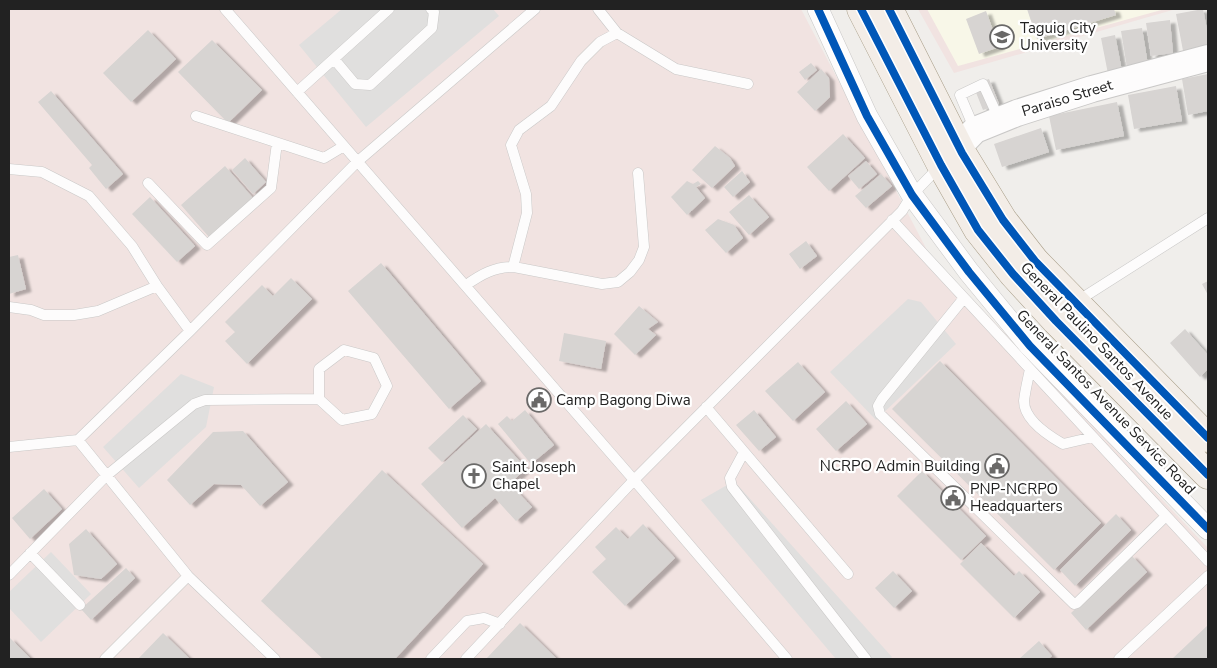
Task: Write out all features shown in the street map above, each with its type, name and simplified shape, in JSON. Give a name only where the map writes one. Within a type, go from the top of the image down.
[{"type":"main road","name":"General Paulino Santos Avenue","points":[[861,9],[958,147]]},
{"type":"main road","name":"General Paulino Santos Avenue","points":[[889,9],[958,147],[978,230],[1013,274],[1065,312],[1208,438]]},
{"type":"main road","name":"General Paulino Santos Avenue","points":[[1065,312],[1208,475]]},
{"type":"street","name":"General Santos Avenue Service Road","points":[[818,9],[868,116],[912,195],[969,272],[1030,346],[1208,529]]},
{"type":"street","name":"Paraiso Street","points":[[958,147],[999,120],[1017,113],[1092,88],[1208,58]]},
{"type":"lane","points":[[225,9],[466,285],[787,659]]},
{"type":"lane","points":[[297,92],[389,9]]},
{"type":"lane","points":[[334,59],[355,84],[370,84],[432,28],[434,12],[431,9]]},
{"type":"lane","points":[[9,448],[78,440],[190,331],[358,162],[535,9]]},
{"type":"lane","points":[[598,9],[617,33],[676,69],[748,84]]},
{"type":"lane","points":[[513,267],[527,213],[526,194],[512,144],[519,130],[551,106],[581,61],[600,42],[617,33]]},
{"type":"lane","points":[[466,659],[634,480],[902,210],[912,195],[958,147],[960,95],[983,84],[999,120]]},
{"type":"lane","points":[[196,116],[324,158],[344,146]]},
{"type":"lane","points":[[148,183],[207,245],[271,188],[277,143]]},
{"type":"lane","points":[[9,169],[42,172],[89,196],[132,246],[157,286],[190,331]]},
{"type":"lane","points":[[466,285],[483,273],[500,267],[513,267],[602,284],[618,282],[630,272],[639,260],[644,247],[638,173]]},
{"type":"lane","points":[[1065,312],[1208,218]]},
{"type":"lane","points":[[892,220],[1208,561]]},
{"type":"lane","points":[[9,307],[31,310],[44,316],[98,312],[157,286]]},
{"type":"lane","points":[[964,298],[882,399],[878,406],[880,414],[1074,604],[1166,516]]},
{"type":"lane","points":[[9,575],[106,476],[194,404],[205,400],[319,399],[342,420],[372,414],[387,386],[374,358],[344,350],[320,368],[319,399]]},
{"type":"lane","points":[[1030,369],[1024,403],[1031,418],[1045,434],[1063,444],[1093,437]]},
{"type":"lane","points":[[706,407],[848,574]]},
{"type":"lane","points":[[78,440],[188,576],[275,659]]},
{"type":"lane","points":[[744,452],[730,478],[732,487],[866,659]]},
{"type":"lane","points":[[30,553],[80,605]]},
{"type":"lane","points":[[104,659],[188,576]]},
{"type":"lane","points":[[1119,659],[1208,576]]},
{"type":"lane","points":[[432,659],[467,621],[484,618],[500,624]]},
{"type":"shaded area","name":"Camp Bagong Diwa","points":[[9,9],[801,9],[928,252],[1208,548],[1208,659],[9,659]]},
{"type":"shaded area","points":[[342,9],[493,9],[499,16],[366,127],[299,45]]},
{"type":"shaded area","name":"Taguig City University","points":[[918,9],[1176,9],[954,73]]},
{"type":"shaded area","name":"Taguig City University","points":[[927,9],[1165,9],[958,66]]},
{"type":"shaded area","points":[[908,299],[921,302],[956,344],[876,420],[830,372]]},
{"type":"shaded area","points":[[181,374],[214,387],[206,427],[139,488],[103,447]]},
{"type":"shaded area","points":[[734,481],[892,657],[890,659],[836,659],[701,500]]},
{"type":"shaded area","points":[[51,552],[91,594],[41,642],[9,608],[9,592]]},
{"type":"building","points":[[1027,9],[1114,9],[1116,15],[1037,39]]},
{"type":"building","points":[[1203,9],[1208,35],[1208,52],[1184,56],[1176,14]]},
{"type":"building","points":[[986,11],[999,47],[979,54],[966,19]]},
{"type":"building","points":[[1170,20],[1173,53],[1151,56],[1146,23]]},
{"type":"building","points":[[1142,28],[1148,65],[1127,68],[1121,31]]},
{"type":"building","points":[[148,30],[176,59],[131,102],[103,73]]},
{"type":"building","points":[[1115,35],[1122,71],[1108,74],[1101,38]]},
{"type":"building","points":[[212,40],[262,90],[228,123],[178,72]]},
{"type":"building","points":[[811,63],[817,70],[805,80],[799,72]]},
{"type":"building","points":[[821,69],[829,78],[830,97],[815,111],[797,92]]},
{"type":"building","points":[[1208,74],[1208,111],[1188,115],[1182,79]]},
{"type":"building","points":[[989,79],[999,104],[983,110],[973,85]]},
{"type":"building","points":[[1176,86],[1182,121],[1134,129],[1128,95]]},
{"type":"building","points":[[51,91],[123,174],[106,189],[89,168],[92,165],[38,102]]},
{"type":"building","points":[[1117,102],[1124,136],[1056,150],[1049,116]]},
{"type":"building","points":[[1041,128],[1049,152],[1002,167],[994,144]]},
{"type":"building","points":[[843,134],[865,158],[829,191],[807,167]]},
{"type":"building","points":[[715,146],[730,158],[735,166],[712,188],[692,170]]},
{"type":"building","points":[[245,158],[266,182],[253,194],[232,170]]},
{"type":"building","points":[[866,161],[877,174],[859,189],[848,176]]},
{"type":"building","points":[[225,166],[253,198],[209,237],[181,205]]},
{"type":"building","points":[[742,171],[750,182],[733,197],[724,187]]},
{"type":"building","points":[[881,174],[892,186],[866,208],[855,196]]},
{"type":"building","points":[[687,181],[693,184],[698,181],[701,184],[696,187],[705,198],[687,215],[671,197]]},
{"type":"building","points":[[749,195],[769,217],[749,235],[729,212]]},
{"type":"building","points":[[150,197],[195,246],[177,262],[132,214]]},
{"type":"building","points":[[718,219],[734,225],[743,238],[726,253],[705,230]]},
{"type":"building","points":[[806,241],[817,256],[800,269],[789,254]]},
{"type":"building","points":[[18,255],[26,289],[9,294],[9,257]]},
{"type":"building","points":[[381,263],[481,381],[449,409],[348,291]]},
{"type":"building","points":[[291,278],[312,299],[247,364],[225,341],[235,332],[225,322],[262,285],[273,296]]},
{"type":"building","points":[[1208,281],[1208,295],[1202,284]]},
{"type":"building","points":[[639,306],[658,322],[648,329],[656,335],[635,355],[614,334]]},
{"type":"building","points":[[1185,329],[1208,355],[1208,369],[1200,377],[1170,343]]},
{"type":"building","points":[[564,333],[606,341],[601,369],[559,361]]},
{"type":"building","name":"NCRPO Admin Building","points":[[940,361],[1101,523],[1054,570],[892,409]]},
{"type":"building","points":[[798,362],[825,392],[793,421],[765,391]]},
{"type":"building","points":[[846,401],[867,424],[836,451],[816,429]]},
{"type":"building","points":[[525,410],[554,445],[531,464],[498,424],[507,416],[512,421]]},
{"type":"building","points":[[754,410],[776,437],[759,451],[736,425]]},
{"type":"building","points":[[463,415],[477,429],[442,462],[428,448]]},
{"type":"building","name":"Saint Joseph Chapel","points":[[486,424],[526,468],[510,484],[532,507],[516,521],[495,498],[462,528],[421,484]]},
{"type":"building","points":[[243,431],[288,482],[260,506],[241,485],[214,484],[190,505],[167,480],[213,432]]},
{"type":"building","points":[[382,470],[483,564],[395,659],[323,659],[261,601]]},
{"type":"building","points":[[922,471],[986,536],[961,560],[897,496]]},
{"type":"building","points":[[44,489],[62,509],[30,539],[12,518]]},
{"type":"building","points":[[1116,514],[1131,530],[1075,586],[1060,570]]},
{"type":"building","points":[[643,524],[675,558],[625,606],[592,572],[606,559],[595,547],[616,527],[628,539]]},
{"type":"building","points":[[86,529],[117,564],[101,579],[74,575],[69,544]]},
{"type":"building","points":[[981,543],[1014,576],[1019,571],[1040,592],[1014,618],[960,564]]},
{"type":"building","points":[[1131,555],[1147,572],[1086,630],[1071,613]]},
{"type":"building","points":[[126,568],[135,578],[91,620],[81,609]]},
{"type":"building","points":[[893,571],[912,591],[894,608],[875,588]]},
{"type":"building","points":[[520,623],[557,659],[486,659]]},
{"type":"building","points":[[1208,625],[1208,659],[1172,659]]},
{"type":"building","points":[[163,633],[190,659],[138,659]]},
{"type":"building","points":[[9,637],[31,659],[9,659]]},
{"type":"building","points":[[1039,641],[1052,656],[1048,659],[1019,659]]},
{"type":"cycle path","points":[[818,9],[867,116],[912,195],[969,272],[1030,346],[1208,529]]},
{"type":"cycle path","points":[[861,9],[941,165],[978,230],[1013,274],[1056,321],[1208,475]]},
{"type":"cycle path","points":[[889,9],[962,153],[1003,220],[1035,261],[1208,438]]},
{"type":"place","name":"Taguig City University","points":[[1002,37]]},
{"type":"place","name":"Camp Bagong Diwa","points":[[539,400]]},
{"type":"place","name":"NCRPO Admin Building","points":[[997,466]]},
{"type":"place","name":"Saint Joseph Chapel","points":[[474,476]]},
{"type":"place","name":"PNP-NCRPO Headquarters","points":[[953,498]]}]
